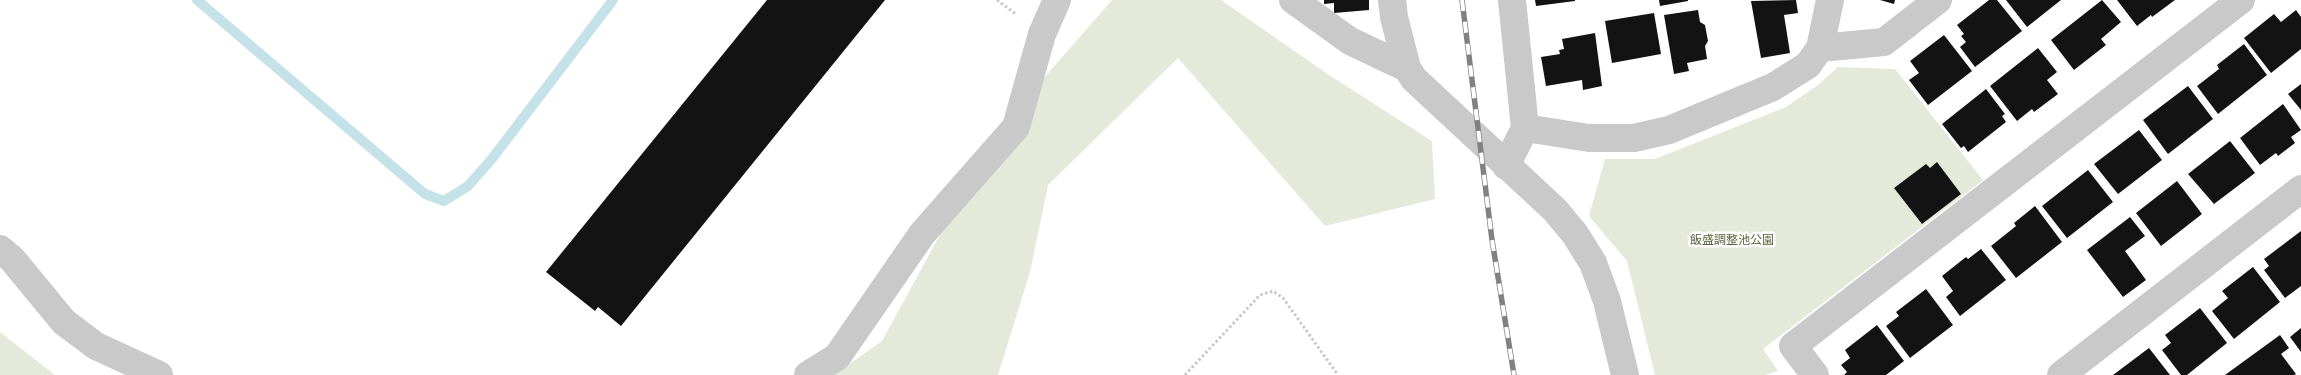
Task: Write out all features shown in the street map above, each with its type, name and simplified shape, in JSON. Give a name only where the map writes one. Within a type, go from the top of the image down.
[{"type":"street","points":[[808,375],[837,357],[922,234],[1016,127],[1042,34],[1057,0]]},
{"type":"street","points":[[1293,0],[1350,41],[1407,68]]},
{"type":"street","points":[[1392,0],[1394,18],[1407,68],[1414,79],[1554,210],[1575,234],[1593,263],[1607,301],[1625,375]]},
{"type":"street","points":[[1506,166],[1525,128],[1512,0]]},
{"type":"street","points":[[1525,128],[1589,138],[1634,138],[1669,130],[1773,87],[1808,65],[1820,48],[1830,0]]},
{"type":"street","points":[[1820,48],[1884,42],[1938,0]]},
{"type":"street","points":[[1815,375],[1793,346],[2241,0]]},
{"type":"street","points":[[2062,375],[2301,189]]},
{"type":"street","points":[[0,249],[12,259],[64,322],[96,346],[159,375]]},
{"type":"path","points":[[1185,375],[1260,295],[1273,291],[1283,298],[1338,375]]},
{"type":"green space","points":[[1112,0],[1221,0],[1329,75],[1432,141],[1435,199],[1325,226],[1178,58],[1048,185],[1030,272],[998,375],[834,375],[882,341],[995,134]]},
{"type":"green space","name":"飯盛調整池公園","points":[[1838,67],[1895,69],[1983,180],[1763,349],[1778,371],[1765,375],[1655,375],[1627,261],[1589,216],[1605,159],[1655,159],[1786,107],[1818,85]]},
{"type":"green space","points":[[0,332],[55,375],[0,375]]},
{"type":"building","points":[[767,0],[885,0],[621,326],[598,307],[595,311],[546,272]]},
{"type":"building","points":[[1324,0],[1369,0],[1369,10],[1334,13],[1334,3],[1324,4]]},
{"type":"building","points":[[1535,0],[1575,0],[1575,1],[1536,6]]},
{"type":"building","points":[[1659,0],[1688,0],[1688,1],[1660,6]]},
{"type":"building","points":[[1796,0],[1798,13],[1784,15],[1790,53],[1761,58],[1751,1]]},
{"type":"building","points":[[1880,0],[1895,0],[1894,4]]},
{"type":"building","points":[[1989,0],[1997,0],[2022,31],[1975,67],[1960,47],[1966,42],[1961,36],[1964,34],[1957,25]]},
{"type":"building","points":[[2006,0],[2061,0],[2027,27]]},
{"type":"building","points":[[2102,0],[2121,22],[2101,39],[2106,45],[2074,70],[2051,40]]},
{"type":"building","points":[[2117,0],[2175,0],[2137,26]]},
{"type":"building","points":[[1698,10],[1700,22],[1705,25],[1708,41],[1705,46],[1707,59],[1687,63],[1689,71],[1674,74],[1664,15]]},
{"type":"building","points":[[2296,10],[2301,17],[2301,49],[2271,73],[2244,38],[2274,14],[2281,22]]},
{"type":"building","points":[[1654,13],[1661,54],[1612,63],[1605,21]]},
{"type":"building","points":[[1595,33],[1602,86],[1583,90],[1582,80],[1546,86],[1541,57],[1560,54],[1559,50],[1564,49],[1562,39]]},
{"type":"building","points":[[1944,35],[1972,71],[1928,105],[1909,80],[1919,73],[1910,61]]},
{"type":"building","points":[[2244,44],[2267,75],[2218,114],[2197,86],[2219,69],[2217,65]]},
{"type":"building","points":[[2038,48],[2057,72],[2047,80],[2058,94],[2034,112],[2032,109],[2017,121],[1990,86]]},
{"type":"building","points":[[2301,84],[2301,110],[2288,94]]},
{"type":"building","points":[[2188,86],[2213,119],[2168,154],[2143,120]]},
{"type":"building","points":[[1986,89],[2005,114],[2002,116],[2006,122],[1968,152],[1964,146],[1961,148],[1942,124]]},
{"type":"building","points":[[2283,104],[2301,130],[2291,137],[2295,143],[2278,156],[2276,153],[2260,165],[2240,138]]},
{"type":"building","points":[[2139,130],[2162,160],[2118,194],[2094,164]]},
{"type":"building","points":[[2230,141],[2255,173],[2214,204],[2188,174]]},
{"type":"building","points":[[1937,162],[1961,194],[1922,224],[1894,188],[1926,164],[1930,168]]},
{"type":"building","points":[[2088,170],[2113,202],[2067,238],[2042,206]]},
{"type":"building","points":[[2177,181],[2202,214],[2161,246],[2136,213]]},
{"type":"building","points":[[2035,206],[2062,242],[2016,278],[1991,246],[2016,226],[2014,223]]},
{"type":"building","points":[[2130,217],[2145,236],[2125,251],[2146,280],[2123,297],[2087,250]]},
{"type":"building","points":[[2301,231],[2301,286],[2285,298],[2264,270],[2269,266],[2264,259]]},
{"type":"building","points":[[1981,249],[2006,280],[1960,316],[1946,297],[1953,291],[1942,276],[1966,257],[1968,259]]},
{"type":"building","points":[[2253,267],[2280,302],[2234,339],[2212,311],[2228,298],[2222,291]]},
{"type":"building","points":[[1926,289],[1953,325],[1910,358],[1886,326],[1899,316],[1896,312]]},
{"type":"building","points":[[2200,308],[2227,343],[2187,375],[2181,375],[2162,350],[2171,343],[2165,335]]},
{"type":"building","points":[[1877,325],[1904,361],[1886,375],[1844,375],[1847,372],[1841,365],[1850,358],[1845,350]]},
{"type":"building","points":[[2301,328],[2301,352],[2290,337]]},
{"type":"building","points":[[2280,335],[2289,348],[2281,354],[2296,374],[2225,375]]},
{"type":"building","points":[[2149,348],[2170,375],[2113,375]]},
{"type":"waterway","points":[[197,0],[425,194],[444,201],[468,186],[491,160],[613,0]]},
{"type":"railway","points":[[1462,0],[1492,240],[1514,375]]}]
